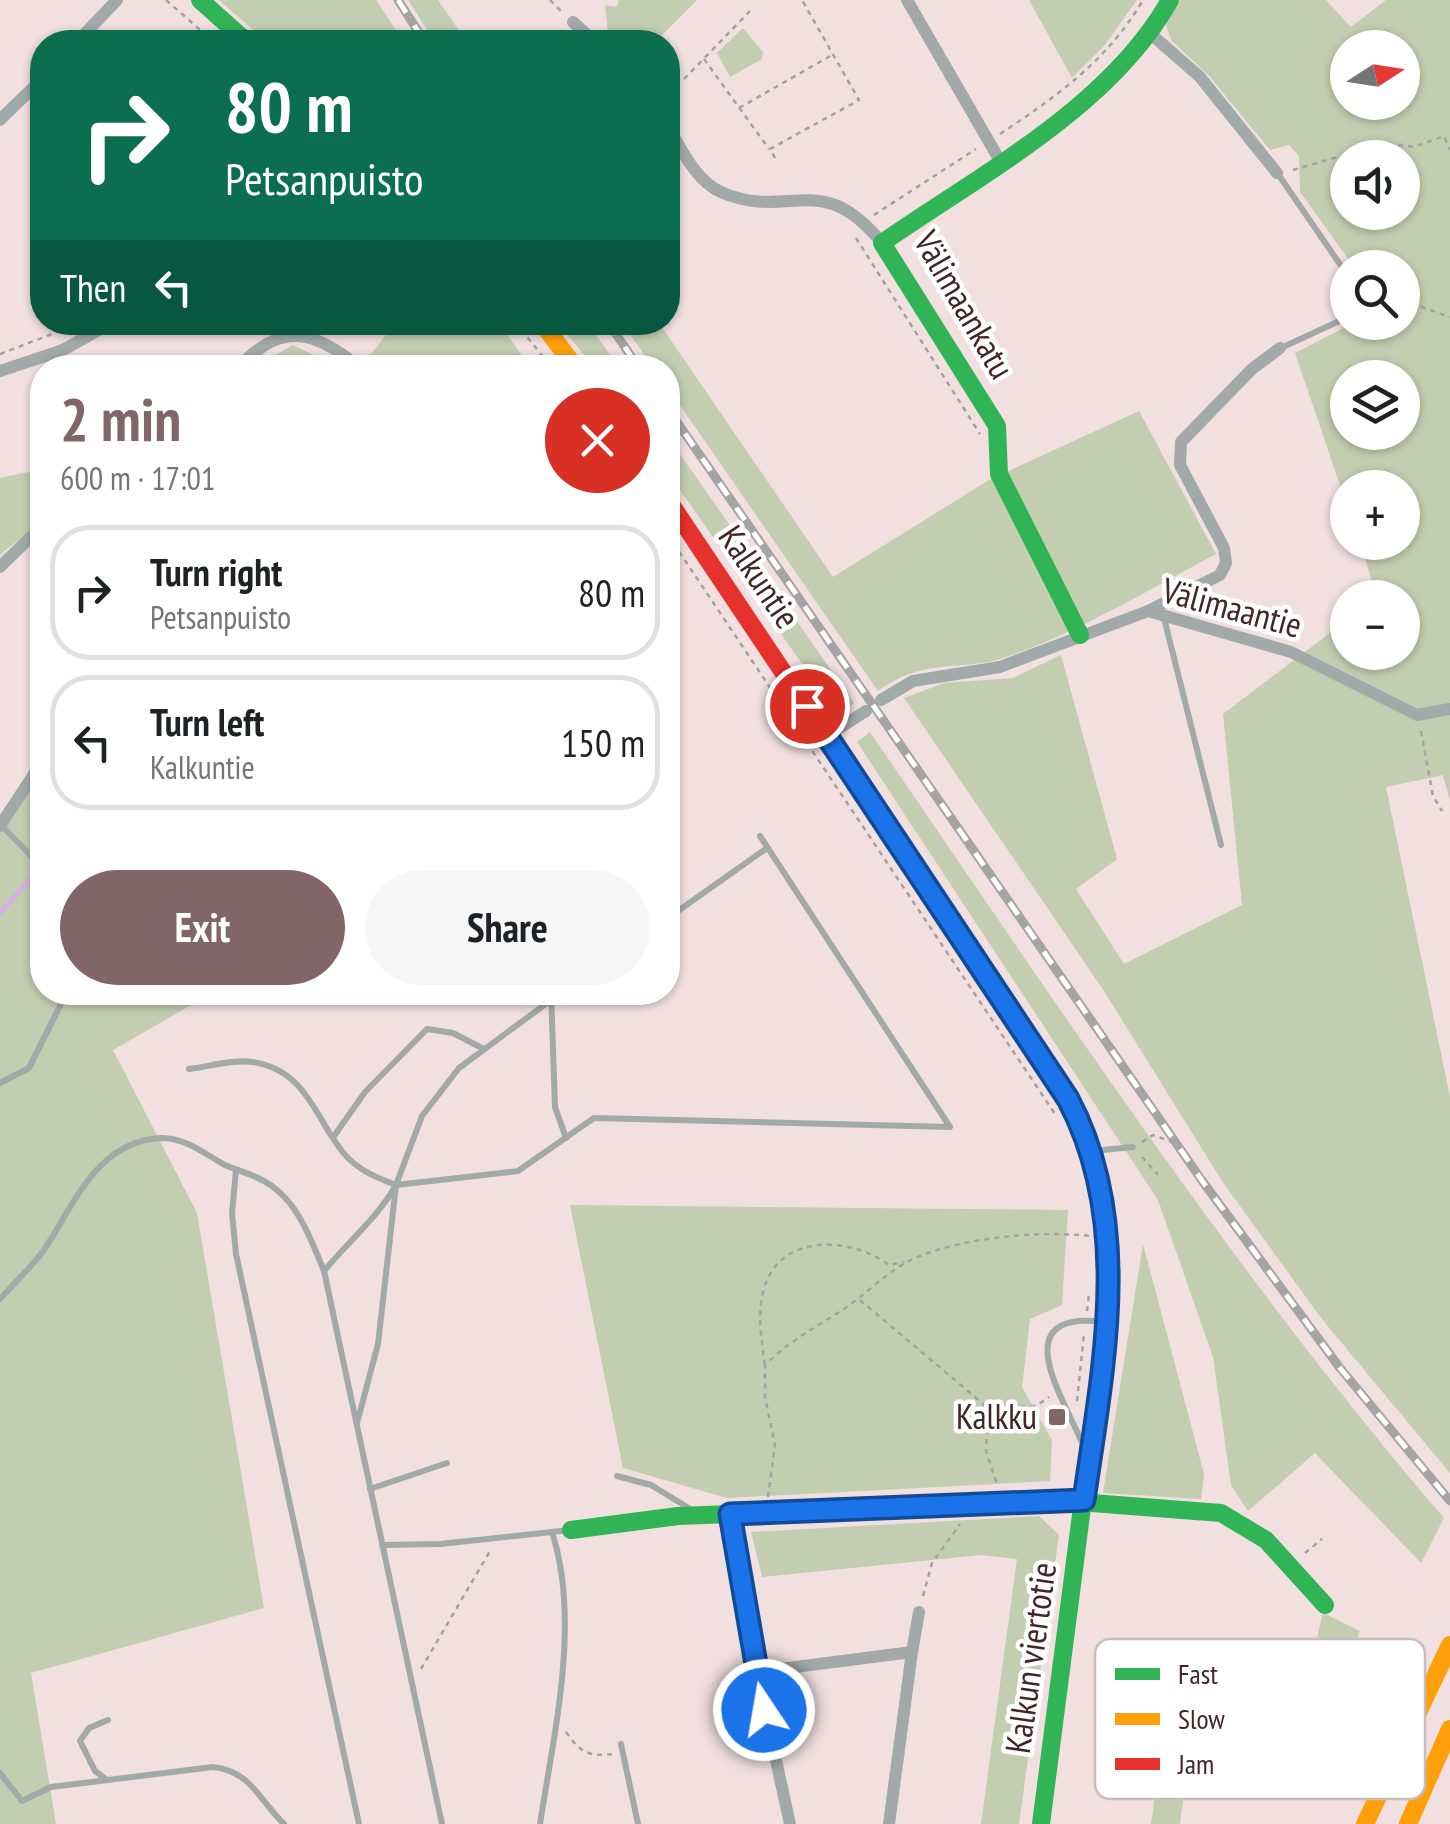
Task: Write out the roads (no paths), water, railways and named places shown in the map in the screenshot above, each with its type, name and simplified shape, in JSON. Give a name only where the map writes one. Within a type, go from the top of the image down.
[{"type":"main road","points":[[200,0],[234,30]]},
{"type":"main road","name":"Välimaankatu","points":[[1080,635],[999,474],[997,426],[882,244],[1092,97],[1151,34],[1170,0]]},
{"type":"main road","points":[[551,335],[566,355]]},
{"type":"main road","name":"Kalkuntie","points":[[680,518],[1068,1099],[1091,1152],[1103,1190],[1110,1244],[1106,1322],[1084,1500]]},
{"type":"main road","points":[[572,1530],[697,1514],[1084,1500],[1221,1513],[1256,1530],[1292,1564],[1325,1605]]},
{"type":"main road","name":"Kalkun viertotie","points":[[1041,1824],[1084,1500]]},
{"type":"main road","points":[[1425,1697],[1450,1644]]},
{"type":"main road","points":[[1425,1786],[1450,1729]]},
{"type":"main road","points":[[1365,1824],[1377,1799]]},
{"type":"main road","points":[[1408,1824],[1419,1799]]},
{"type":"street","points":[[88,30],[116,0]]},
{"type":"street","points":[[907,0],[999,159]]},
{"type":"street","points":[[573,22],[581,30]]},
{"type":"street","points":[[1151,34],[1200,77],[1277,173]]},
{"type":"street","points":[[0,120],[30,91]]},
{"type":"street","points":[[680,147],[693,167],[720,192],[738,197],[830,202],[864,222],[882,244]]},
{"type":"street","points":[[48,355],[90,335]]},
{"type":"street","points":[[253,355],[271,340],[304,336],[330,344],[344,355]]},
{"type":"street","points":[[1148,611],[1220,574],[1226,563],[1224,548],[1180,465],[1181,442],[1252,370],[1280,348]]},
{"type":"street","points":[[0,371],[30,361]]},
{"type":"street","points":[[0,567],[30,538]]},
{"type":"street","name":"Välimaantie","points":[[880,700],[913,681],[1000,667],[1148,611],[1292,652],[1417,714],[1450,709]]},
{"type":"street","points":[[827,736],[866,710]]},
{"type":"street","points":[[0,826],[30,780]]},
{"type":"street","points":[[730,1514],[756,1672],[790,1824]]},
{"type":"street","points":[[889,1824],[919,1612]]},
{"type":"street","points":[[756,1672],[912,1652]]},
{"type":"lane","points":[[1277,173],[1330,250]]},
{"type":"lane","points":[[1280,348],[1330,325]]},
{"type":"lane","points":[[1164,616],[1222,845]]},
{"type":"lane","points":[[0,826],[30,855]]},
{"type":"lane","points":[[190,1069],[251,1061],[277,1070],[314,1102],[346,1156],[366,1174],[396,1185],[518,1172],[594,1118],[950,1127],[760,836]]},
{"type":"lane","points":[[680,910],[767,848]]},
{"type":"lane","points":[[0,1083],[29,1068],[60,1005]]},
{"type":"lane","points":[[324,1271],[360,1227],[382,1210],[430,1104],[460,1068],[539,1005]]},
{"type":"lane","points":[[550,1005],[555,1107],[566,1138]]},
{"type":"lane","points":[[334,1136],[365,1092],[426,1029],[454,1033],[484,1049]]},
{"type":"lane","points":[[0,1299],[43,1252],[83,1186],[106,1160],[130,1144],[164,1138],[189,1144],[263,1180],[284,1198],[304,1222],[324,1271],[442,1824]]},
{"type":"lane","points":[[1091,1152],[1134,1147]]},
{"type":"lane","points":[[236,1170],[232,1213],[236,1254],[359,1824]]},
{"type":"lane","points":[[356,1424],[382,1324],[396,1185]]},
{"type":"lane","points":[[1090,1460],[1056,1392],[1047,1364],[1052,1334],[1063,1324],[1106,1322]]},
{"type":"lane","points":[[370,1489],[446,1463]]},
{"type":"lane","points":[[617,1476],[651,1485],[697,1514]]},
{"type":"lane","points":[[382,1545],[572,1530]]},
{"type":"lane","points":[[540,1824],[565,1658],[565,1615],[558,1581],[560,1558],[552,1532]]},
{"type":"lane","points":[[108,1720],[88,1728],[80,1741],[96,1771],[108,1780]]},
{"type":"lane","points":[[622,1748],[638,1824]]},
{"type":"lane","points":[[0,1774],[22,1801],[51,1787],[213,1767],[233,1769],[256,1788],[284,1824]]},
{"type":"waterway","points":[[0,913],[30,879]]},
{"type":"railway","points":[[398,0],[417,30]]},
{"type":"railway","points":[[617,335],[630,355]]},
{"type":"railway","points":[[680,426],[1203,1182],[1340,1368],[1450,1501]]},
{"type":"place","name":"Kalkku","points":[[1057,1417]]}]
